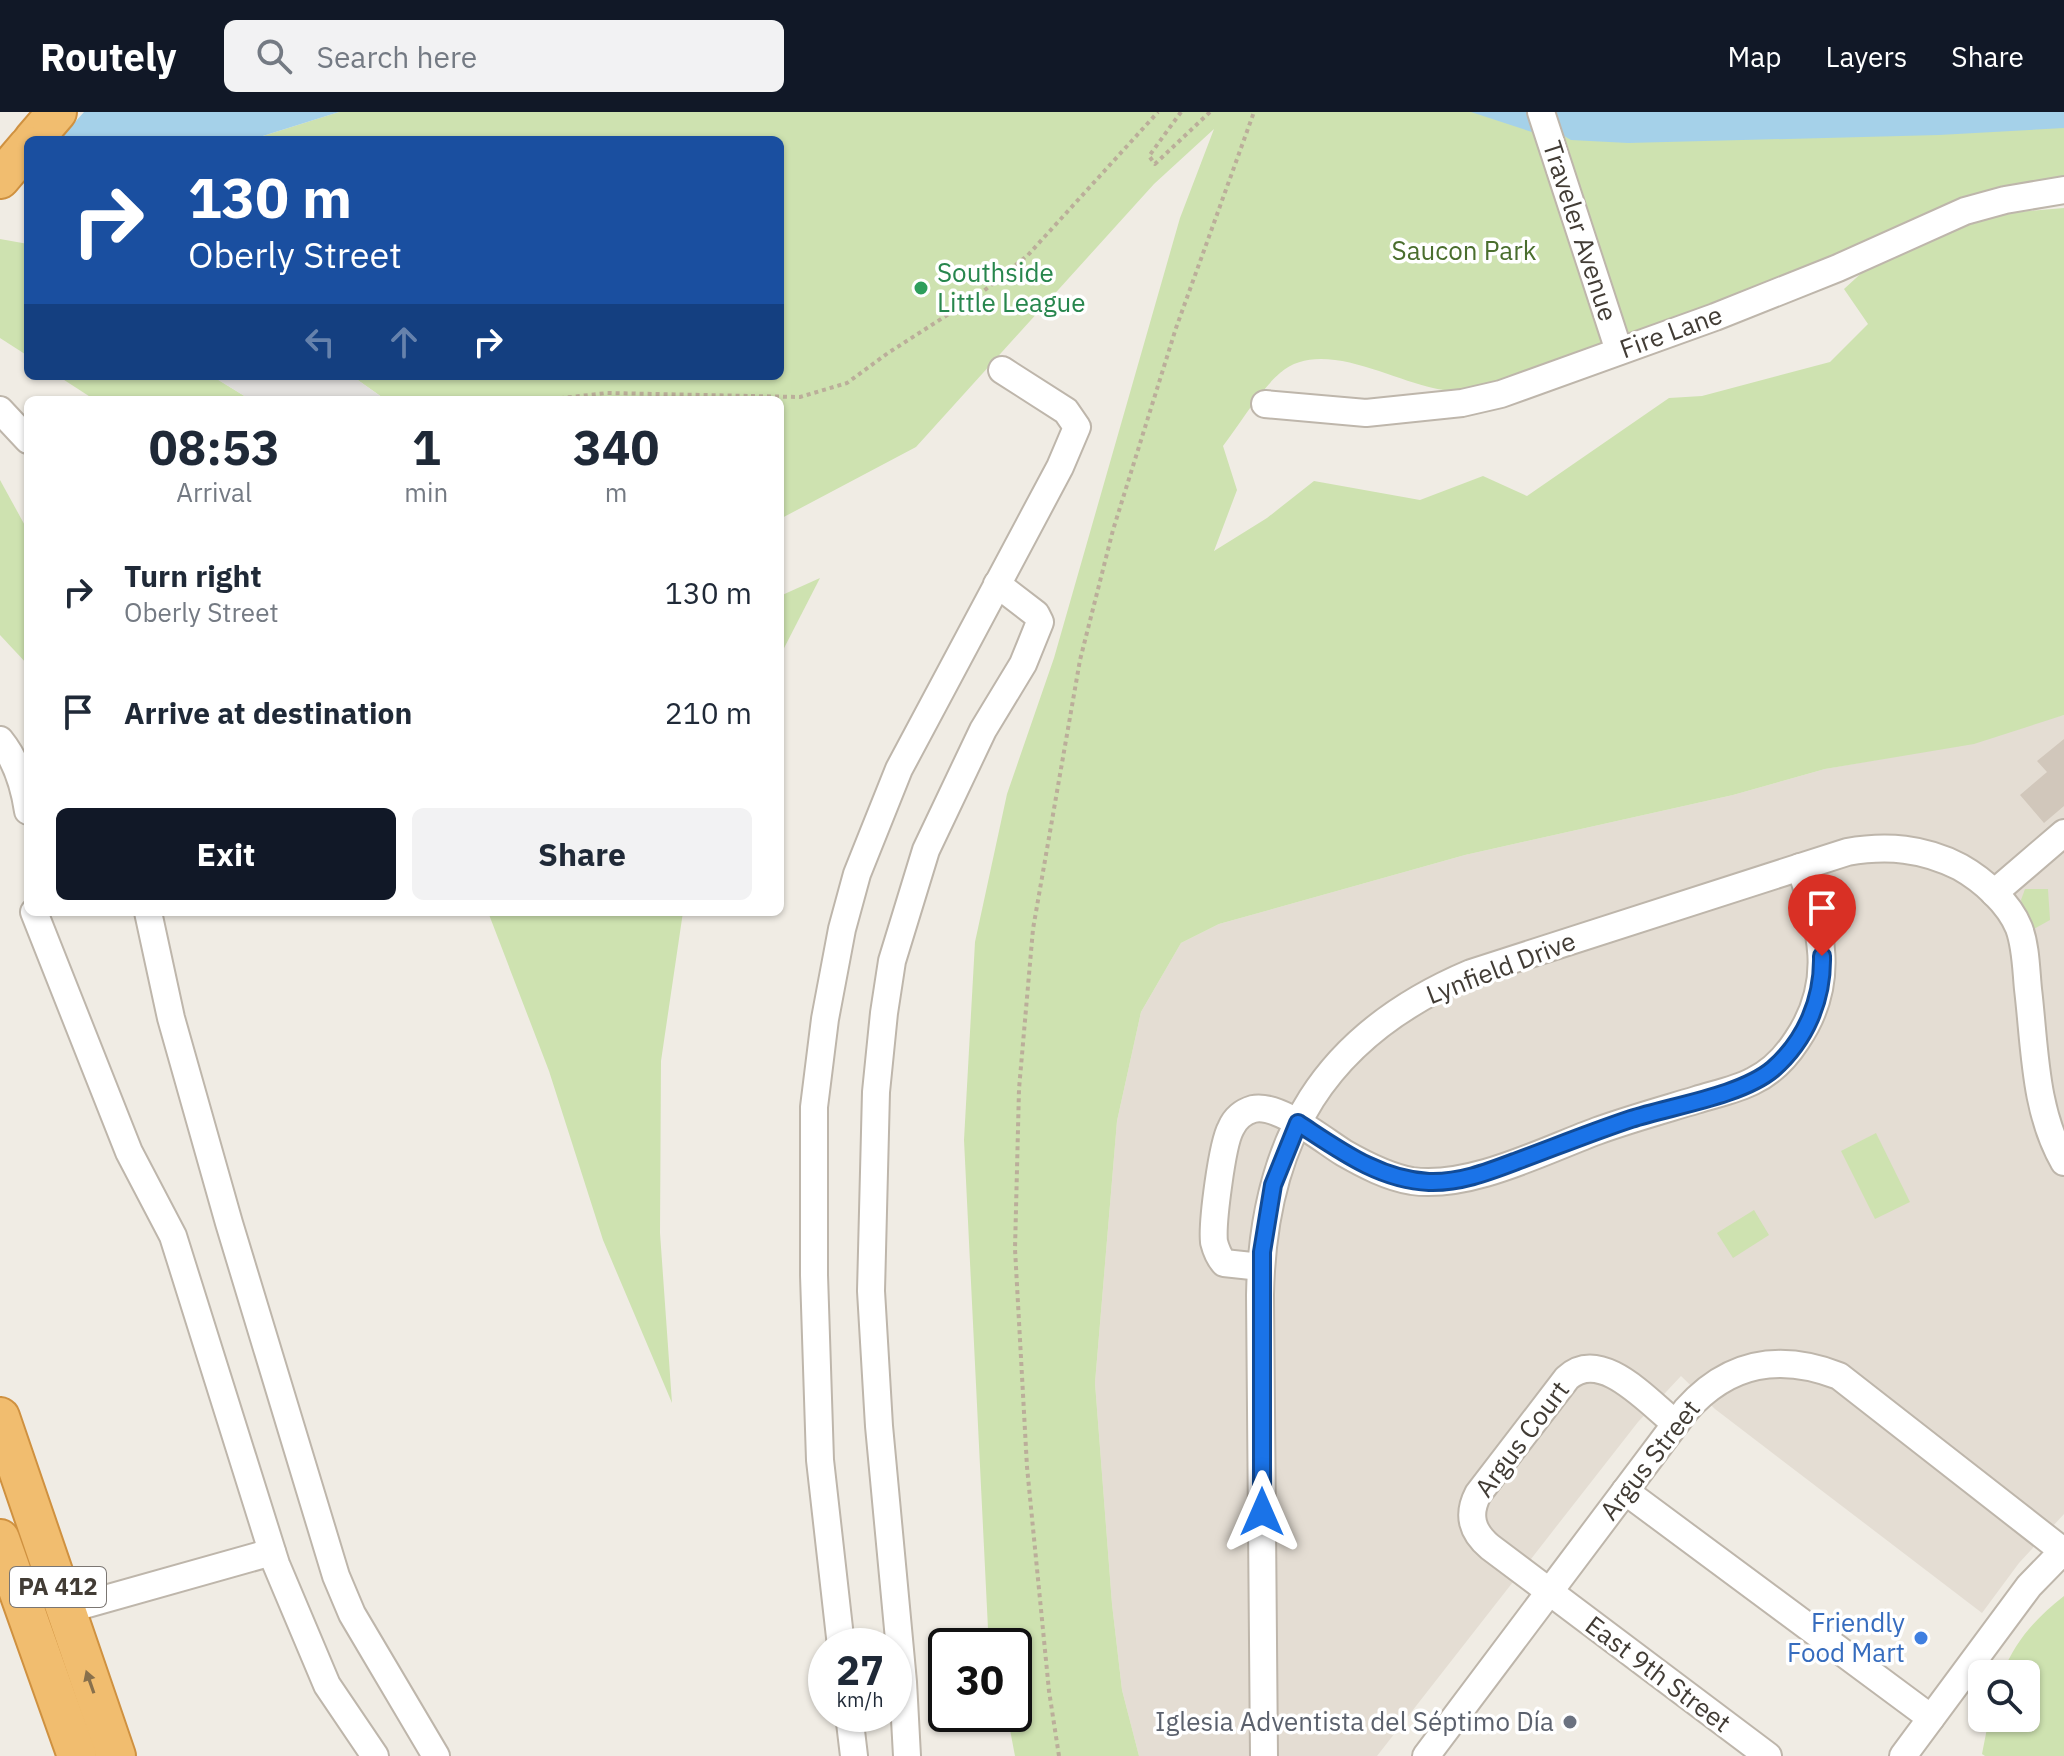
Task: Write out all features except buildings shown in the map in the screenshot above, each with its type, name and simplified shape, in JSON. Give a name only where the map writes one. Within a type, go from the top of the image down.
[{"type":"highway","points":[[36,136],[57,112]]},
{"type":"highway","points":[[0,179],[24,151]]},
{"type":"highway","name":"PA 412","points":[[0,1417],[116,1756]]},
{"type":"highway","name":"PA 412","points":[[0,1539],[77,1756]]},
{"type":"street","name":"Traveler Avenue","points":[[1541,112],[1619,351]]},
{"type":"street","name":"Fire Lane","points":[[1265,404],[1366,413],[1462,403],[1529,385],[1715,317],[1838,268],[1965,211],[2005,200],[2064,190]]},
{"type":"street","points":[[839,1628],[820,1460],[814,1275],[814,1107],[825,1019],[842,929],[857,874],[899,769],[1060,467],[1077,427],[1066,411],[1002,370]]},
{"type":"street","points":[[0,410],[24,436]]},
{"type":"street","points":[[907,1756],[879,1426],[871,1291],[876,1092],[892,961],[926,850],[983,730],[1023,664],[1040,622],[1036,614],[997,584]]},
{"type":"street","points":[[0,740],[12,755],[24,789]]},
{"type":"street","points":[[1994,893],[2064,833]]},
{"type":"street","name":"Lynfield Drive","points":[[1264,1756],[1261,1267],[1265,1226],[1273,1185],[1298,1123],[1318,1087],[1374,1028],[1427,993],[1471,973],[1847,852],[1908,848],[1965,870],[1994,893],[2019,929],[2026,962],[2042,1104],[2053,1140],[2064,1162]]},
{"type":"street","points":[[1261,1267],[1224,1263],[1216,1250],[1214,1233],[1226,1140],[1233,1123],[1245,1112],[1253,1109],[1273,1111],[1378,1170],[1410,1180],[1442,1182],[1478,1175],[1629,1120],[1751,1083],[1773,1069],[1807,1026],[1818,1001],[1823,973],[1821,940],[1800,867]]},
{"type":"street","points":[[36,916],[129,1152],[173,1236],[272,1552],[327,1685],[375,1756]]},
{"type":"street","points":[[149,916],[171,1018],[229,1223],[336,1576],[352,1614],[436,1756]]},
{"type":"street","name":"Argus Street","points":[[1426,1756],[1675,1423],[1704,1392],[1750,1368],[1787,1362],[1825,1370],[1852,1384],[2064,1550]]},
{"type":"street","name":"Argus Court","points":[[1549,1592],[1490,1547],[1477,1533],[1471,1517],[1478,1494],[1567,1378],[1578,1369],[1592,1367],[1607,1371],[1675,1423]]},
{"type":"street","points":[[1625,1491],[1931,1718]]},
{"type":"street","points":[[1903,1756],[2029,1586],[2064,1550]]},
{"type":"street","points":[[66,1610],[272,1552]]},
{"type":"street","name":"East 9th Street","points":[[1549,1592],[1757,1753]]},
{"type":"street","points":[[851,1732],[854,1756]]},
{"type":"path","points":[[784,397],[800,397],[847,383],[888,353],[968,303],[1028,255],[1158,112]]},
{"type":"path","points":[[1181,112],[1149,156],[1155,164],[1210,112]]},
{"type":"path","points":[[1059,1756],[1049,1691],[1027,1467],[1015,1249],[1019,1089],[1033,929],[1080,660],[1113,530],[1176,328],[1254,112]]},
{"type":"path","points":[[580,396],[607,393],[694,396]]},
{"type":"shaded area","points":[[218,380],[358,380],[380,396],[244,396]]},
{"type":"shaded area","points":[[2064,715],[2064,1514],[2019,1563],[1982,1613],[1715,1409],[1681,1376],[1638,1422],[1377,1756],[1139,1756],[1122,1690],[1112,1604],[1095,1383],[1117,1121],[1141,1012],[1181,943],[1219,924],[1465,855],[1733,795],[1825,769],[1898,756]]},
{"type":"green space","name":"Saucon Park","points":[[339,112],[2064,112],[2064,182],[1846,256],[1470,393],[1433,388],[1334,360],[1315,359],[1296,363],[1265,388],[1223,446],[1237,490],[1214,551],[1267,518],[1314,481],[1420,500],[1483,476],[1527,496],[1669,398],[1702,396],[1830,362],[1868,324],[1844,289],[1867,268],[1962,224],[2005,213],[2064,208],[2064,715],[1974,744],[1825,769],[1733,795],[1465,855],[1219,924],[1181,943],[1141,1012],[1117,1121],[1095,1383],[1112,1604],[1122,1690],[1139,1756],[1015,1756],[1010,1732],[1032,1732],[1032,1628],[988,1628],[964,1140],[975,942],[1007,794],[1054,658],[1180,218],[1214,129],[1154,184],[916,447],[784,517],[784,396],[380,396],[358,380],[784,380],[784,136],[263,136]]},
{"type":"green space","points":[[0,239],[24,243],[24,353],[0,338]]},
{"type":"green space","points":[[64,380],[218,380],[244,396],[89,396]]},
{"type":"green space","points":[[0,480],[24,524],[24,661],[0,635]]},
{"type":"green space","points":[[820,578],[784,648],[784,594]]},
{"type":"green space","points":[[2025,889],[2048,889],[2050,920],[2030,931],[2021,900]]},
{"type":"green space","points":[[490,916],[682,916],[661,1061],[660,1233],[672,1403],[603,1240],[549,1071]]},
{"type":"green space","points":[[1876,1133],[1910,1202],[1875,1219],[1841,1151]]},
{"type":"green space","points":[[1754,1210],[1769,1235],[1733,1258],[1717,1233]]},
{"type":"green space","points":[[2064,1596],[2064,1756],[1985,1756],[1982,1754],[1986,1732],[2040,1732],[2040,1660],[2008,1660],[2027,1631]]},
{"type":"water","points":[[0,112],[339,112],[263,136],[24,136]]},
{"type":"water","points":[[1471,112],[2064,112],[2064,128],[1939,135],[1628,143],[1571,140],[1554,130],[1532,132]]},
{"type":"pier","points":[[0,112],[84,112],[63,136],[24,136],[24,145],[0,172]]},
{"type":"place","name":"Southside Little League","points":[[921,288]]},
{"type":"place","name":"Friendly Food Mart","points":[[1921,1638]]},
{"type":"place","name":"Iglesia Adventista del Séptimo Día","points":[[1570,1722]]},
{"type":"route","points":[[1262,1512],[1262,1252],[1273,1185],[1298,1123],[1346,1154],[1395,1177],[1442,1182],[1478,1175],[1629,1120],[1740,1087],[1773,1069],[1790,1051],[1813,1013],[1823,973],[1822,956]]}]
